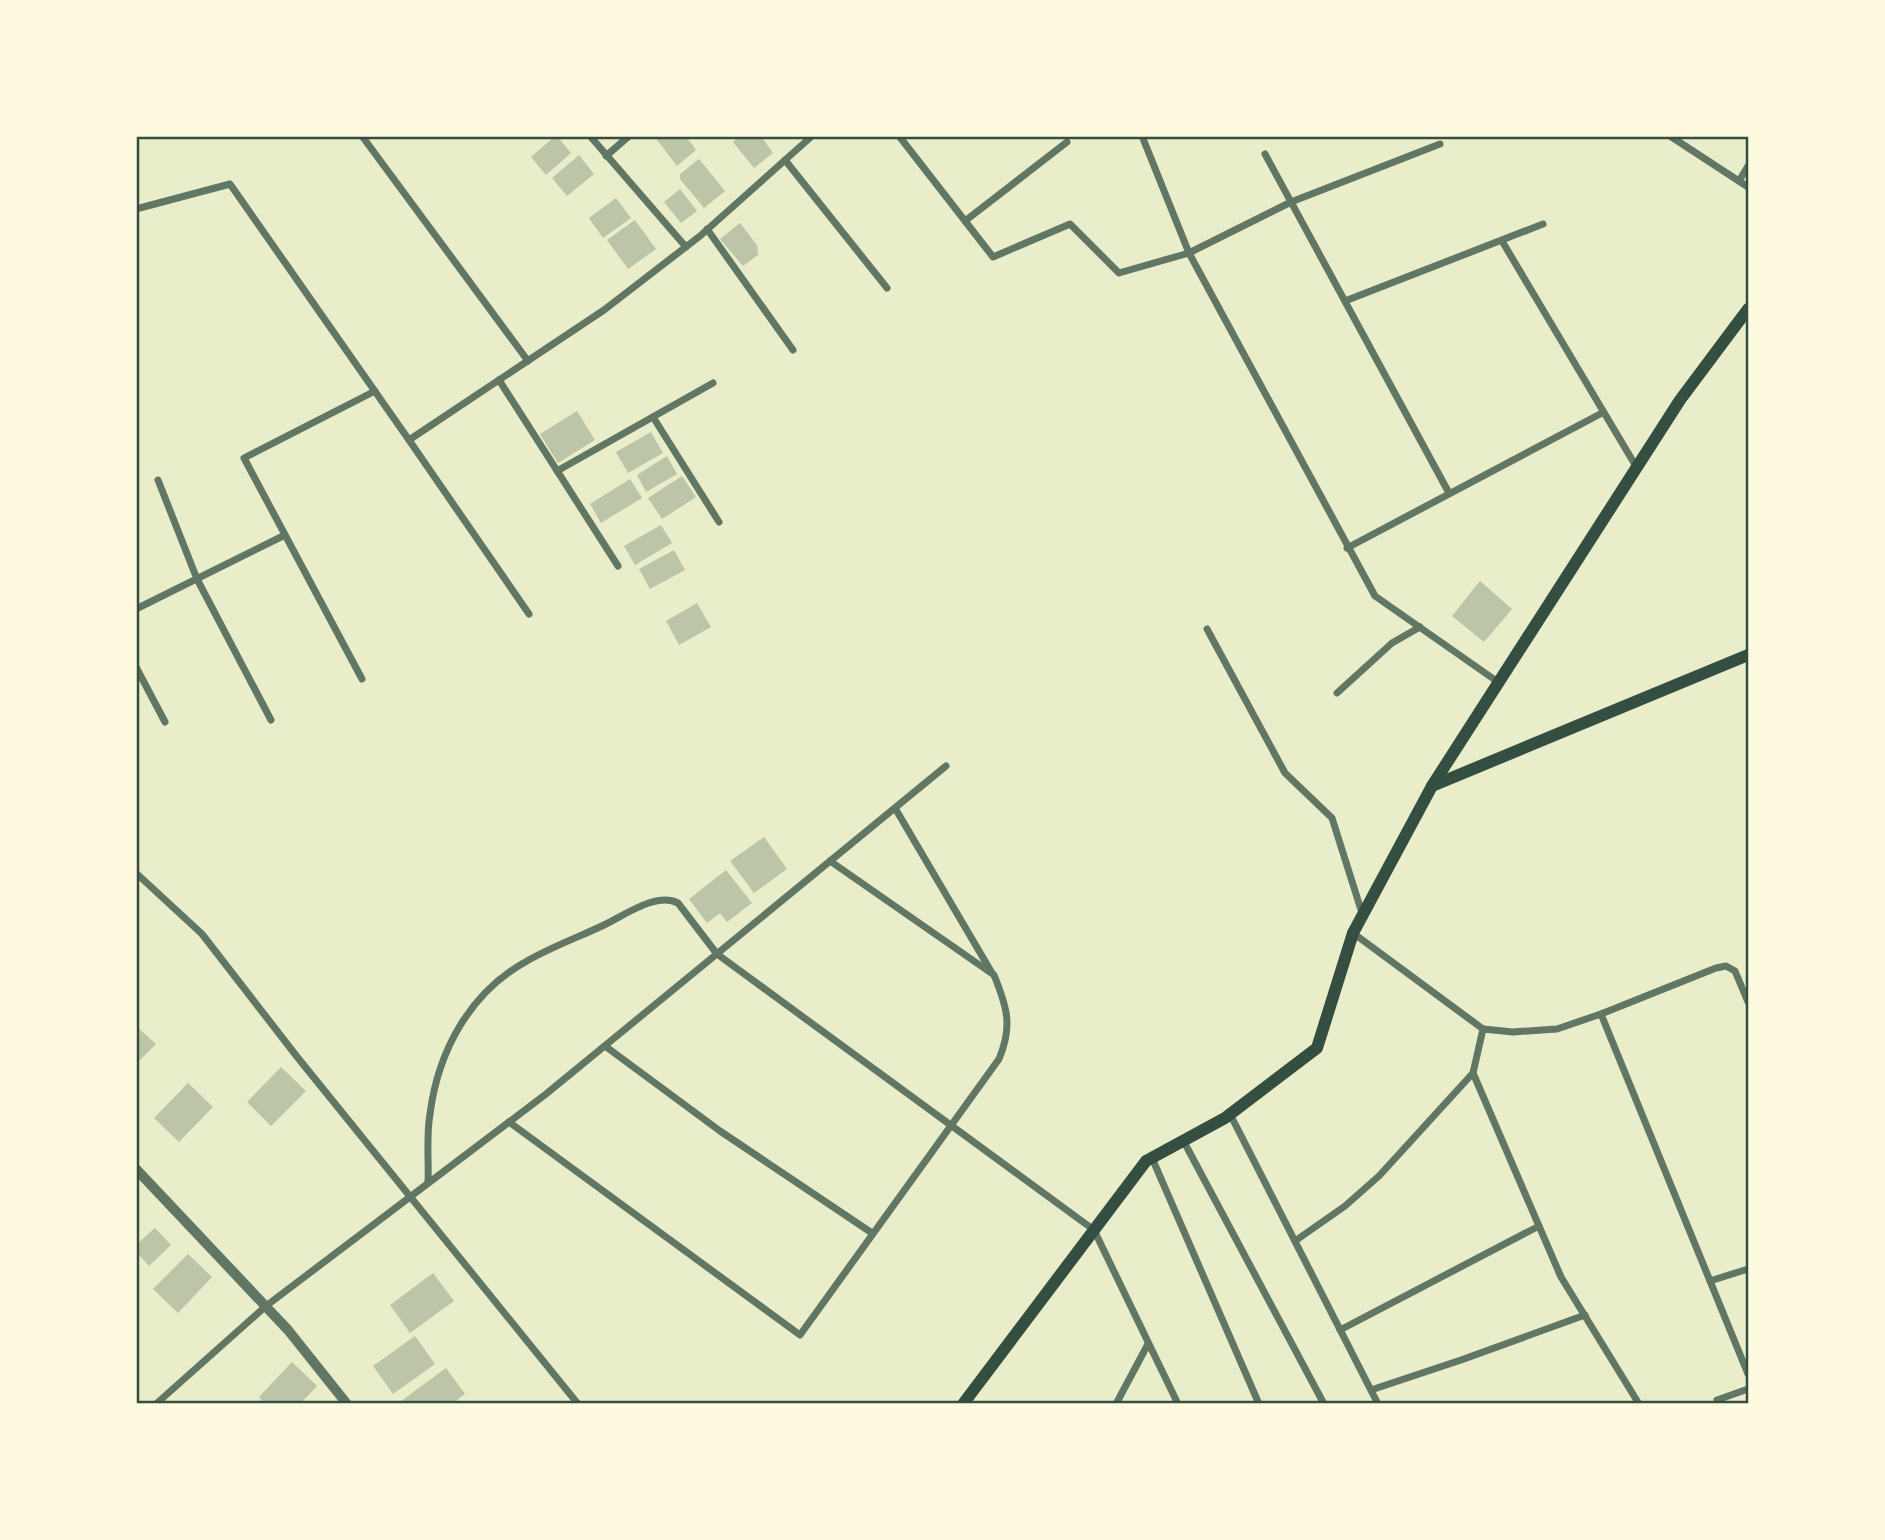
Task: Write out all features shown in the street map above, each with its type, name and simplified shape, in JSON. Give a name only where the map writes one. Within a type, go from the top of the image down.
[{"type":"main road","points":[[962,1404],[1146,1161],[1230,1114],[1317,1048],[1353,933],[1432,786],[1680,400],[1748,309]]},
{"type":"main road","points":[[1432,786],[1748,655]]},
{"type":"street","points":[[362,136],[528,361]]},
{"type":"street","points":[[590,136],[685,247]]},
{"type":"street","points":[[606,156],[629,136]]},
{"type":"street","points":[[409,440],[604,310],[707,229],[812,136]]},
{"type":"street","points":[[1142,136],[1189,253],[1375,596],[1498,682]]},
{"type":"street","points":[[1670,136],[1748,187]]},
{"type":"street","points":[[903,138],[993,257],[1070,223],[1119,273],[1189,253],[1291,202],[1440,144]]},
{"type":"street","points":[[965,221],[1067,142]]},
{"type":"street","points":[[1265,154],[1449,494]]},
{"type":"street","points":[[785,160],[887,288]]},
{"type":"street","points":[[1738,181],[1748,166]]},
{"type":"street","points":[[136,209],[230,184],[529,614]]},
{"type":"street","points":[[1346,301],[1543,224]]},
{"type":"street","points":[[707,229],[793,350]]},
{"type":"street","points":[[1502,241],[1637,468]]},
{"type":"street","points":[[499,380],[618,566]]},
{"type":"street","points":[[557,471],[713,383]]},
{"type":"street","points":[[362,680],[244,458],[375,391]]},
{"type":"street","points":[[1347,548],[1602,413]]},
{"type":"street","points":[[653,417],[719,522]]},
{"type":"street","points":[[158,480],[197,579],[271,720]]},
{"type":"street","points":[[136,609],[285,535]]},
{"type":"street","points":[[1337,693],[1392,643],[1420,627]]},
{"type":"street","points":[[1207,629],[1285,773],[1332,818],[1362,915]]},
{"type":"street","points":[[136,667],[165,722]]},
{"type":"street","points":[[156,1404],[266,1306],[605,1046],[946,766]]},
{"type":"street","points":[[509,1122],[800,1335],[999,1059],[1006,1042],[1009,1025],[1004,999],[994,975],[895,808]]},
{"type":"street","points":[[830,861],[994,975]]},
{"type":"street","points":[[136,873],[202,934],[298,1058],[578,1404]]},
{"type":"street","points":[[428,1183],[429,1115],[444,1056],[460,1022],[490,989],[525,962],[661,899],[670,899],[678,903],[717,954],[1094,1230],[1178,1404]]},
{"type":"street","points":[[1353,933],[1483,1029],[1513,1032],[1558,1029],[1716,968],[1726,967],[1735,971],[1748,1002]]},
{"type":"street","points":[[1601,1014],[1748,1374]]},
{"type":"street","points":[[1295,1241],[1345,1206],[1379,1176],[1473,1073],[1483,1029]]},
{"type":"street","points":[[605,1046],[720,1131],[873,1233]]},
{"type":"street","points":[[1473,1073],[1561,1277],[1640,1404]]},
{"type":"street","points":[[1230,1114],[1378,1404]]},
{"type":"street","points":[[1183,1140],[1324,1404]]},
{"type":"street","points":[[1152,1158],[1259,1404]]},
{"type":"street","points":[[136,1169],[288,1330],[347,1404]]},
{"type":"street","points":[[1340,1330],[1539,1226]]},
{"type":"street","points":[[1710,1281],[1748,1269]]},
{"type":"street","points":[[1371,1390],[1585,1315]]},
{"type":"street","points":[[1116,1404],[1148,1344]]},
{"type":"street","points":[[1709,1404],[1748,1389]]},
{"type":"building","points":[[555,136],[571,153],[546,175],[531,157]]},
{"type":"building","points":[[654,136],[686,136],[696,150],[677,166]]},
{"type":"building","points":[[740,136],[761,136],[773,153],[754,168],[733,142]]},
{"type":"building","points":[[579,155],[594,174],[567,196],[552,178]]},
{"type":"building","points":[[699,159],[725,191],[704,208],[680,179],[680,174]]},
{"type":"building","points":[[680,189],[697,211],[681,223],[664,202]]},
{"type":"building","points":[[616,198],[631,218],[603,238],[589,218]]},
{"type":"building","points":[[635,220],[656,249],[628,269],[607,240]]},
{"type":"building","points":[[740,223],[757,245],[758,255],[743,266],[720,239]]},
{"type":"building","points":[[577,411],[595,440],[558,463],[540,434]]},
{"type":"building","points":[[651,432],[663,453],[628,473],[616,452]]},
{"type":"building","points":[[667,456],[677,474],[646,492],[637,475]]},
{"type":"building","points":[[682,476],[696,497],[662,519],[648,498]]},
{"type":"building","points":[[630,479],[642,498],[601,523],[590,504]]},
{"type":"building","points":[[661,525],[672,543],[635,565],[624,546]]},
{"type":"building","points":[[674,550],[685,570],[650,589],[639,569]]},
{"type":"building","points":[[1480,581],[1512,609],[1484,642],[1452,616]]},
{"type":"building","points":[[697,603],[711,627],[679,645],[666,621]]},
{"type":"building","points":[[764,837],[787,869],[754,893],[730,861]]},
{"type":"building","points":[[726,870],[752,903],[727,922],[720,913],[707,923],[689,899]]},
{"type":"building","points":[[136,1026],[156,1044],[136,1064]]},
{"type":"building","points":[[281,1067],[306,1091],[271,1126],[247,1102]]},
{"type":"building","points":[[188,1083],[213,1107],[179,1142],[154,1118]]},
{"type":"building","points":[[155,1228],[171,1245],[149,1266],[136,1252],[136,1245]]},
{"type":"building","points":[[188,1254],[212,1277],[178,1313],[153,1289]]},
{"type":"building","points":[[433,1273],[454,1301],[410,1333],[390,1305]]},
{"type":"building","points":[[415,1336],[435,1364],[393,1394],[373,1366]]},
{"type":"building","points":[[292,1362],[317,1386],[300,1404],[265,1404],[259,1397]]},
{"type":"building","points":[[446,1368],[465,1394],[452,1404],[397,1404]]}]
